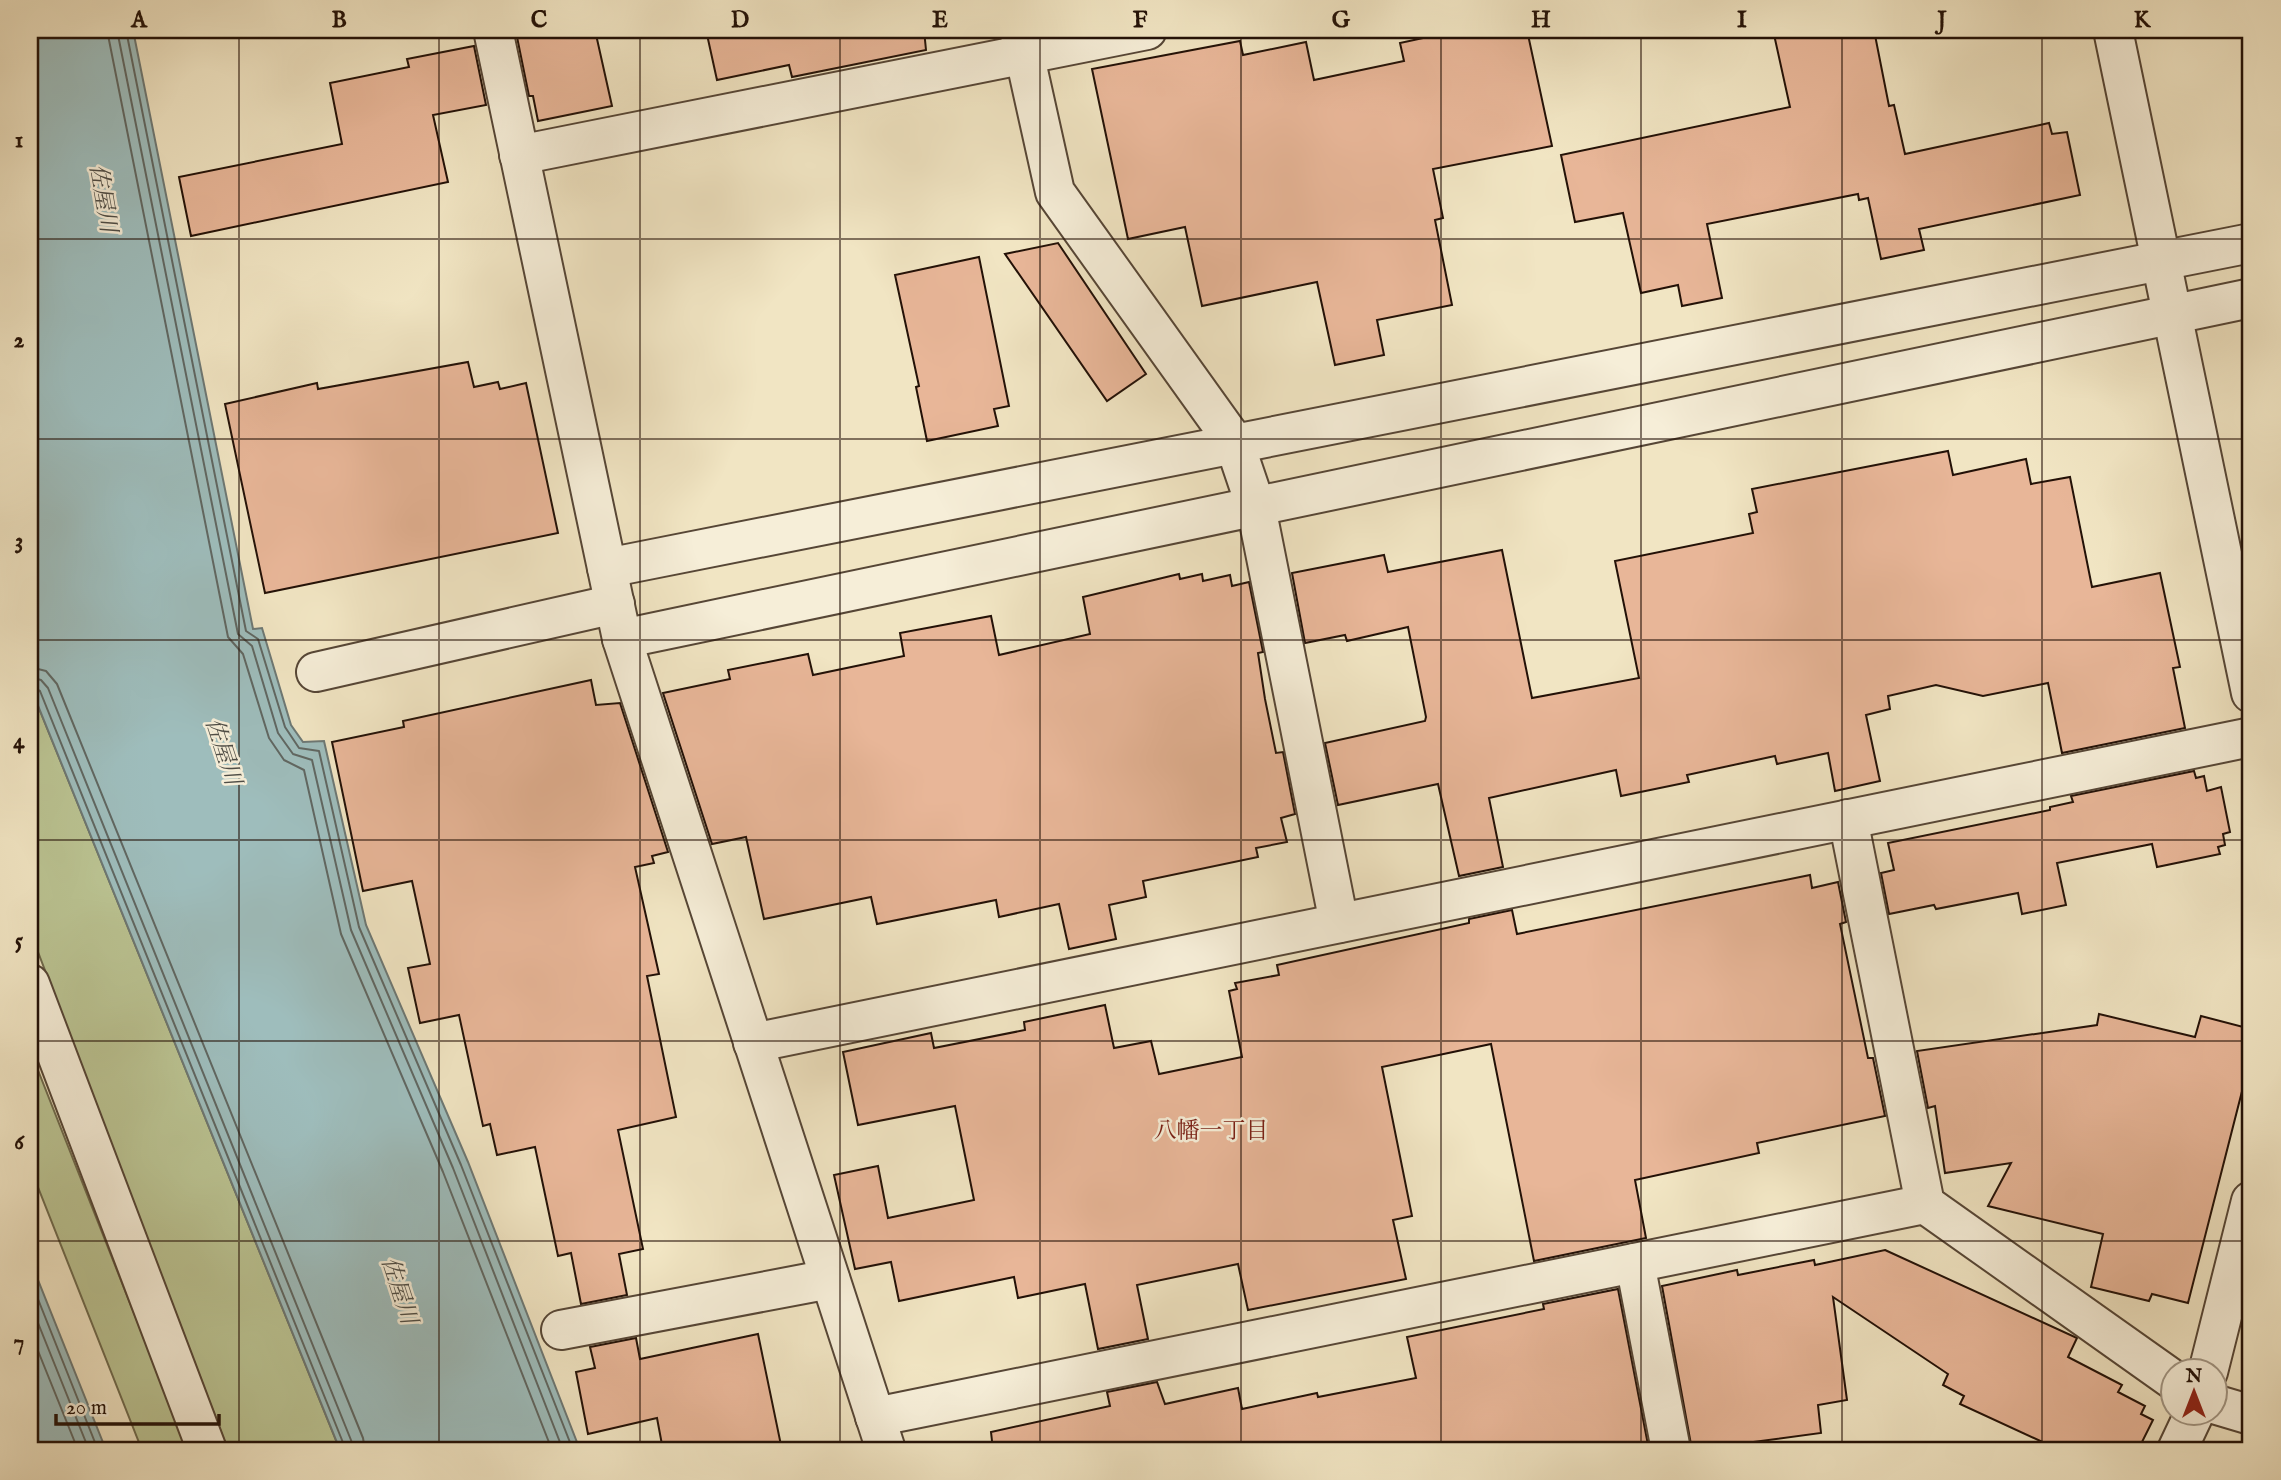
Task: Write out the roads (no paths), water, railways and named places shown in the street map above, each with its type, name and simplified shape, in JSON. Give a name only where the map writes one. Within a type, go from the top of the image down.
[{"type":"street","points":[[493,30],[615,604],[753,1042],[881,1434],[1635,1262],[1925,1204]]},
{"type":"street","points":[[519,155],[1022,42],[1147,30]]},
{"type":"street","points":[[2113,30],[2251,693]]},
{"type":"street","points":[[1022,42],[1055,191],[1234,442],[1256,507],[1339,923]]},
{"type":"street","points":[[316,672],[615,604],[1234,442],[2251,243]]},
{"type":"street","points":[[615,604],[1256,507],[2251,299]]},
{"type":"street","points":[[753,1042],[2251,737]]},
{"type":"street","points":[[1848,819],[1925,1204],[2158,1369]]},
{"type":"street","points":[[30,984],[207,1450]]},
{"type":"street","points":[[2211,1358],[2251,1201]]},
{"type":"street","points":[[1635,1262],[1671,1450]]},
{"type":"street","points":[[561,1330],[830,1279]]},
{"type":"street","points":[[2228,1408],[2251,1415]]},
{"type":"street","points":[[2177,1450],[2187,1428]]},
{"type":"water","name":"佐屋川","points":[[30,30],[133,30],[253,629],[262,628],[291,725],[303,742],[324,741],[366,925],[468,1162],[580,1450],[340,1450],[30,686]]},
{"type":"water","points":[[30,1260],[106,1450],[30,1450]]},
{"type":"district","name":"八幡一丁目","points":[[1211,1130]]}]
